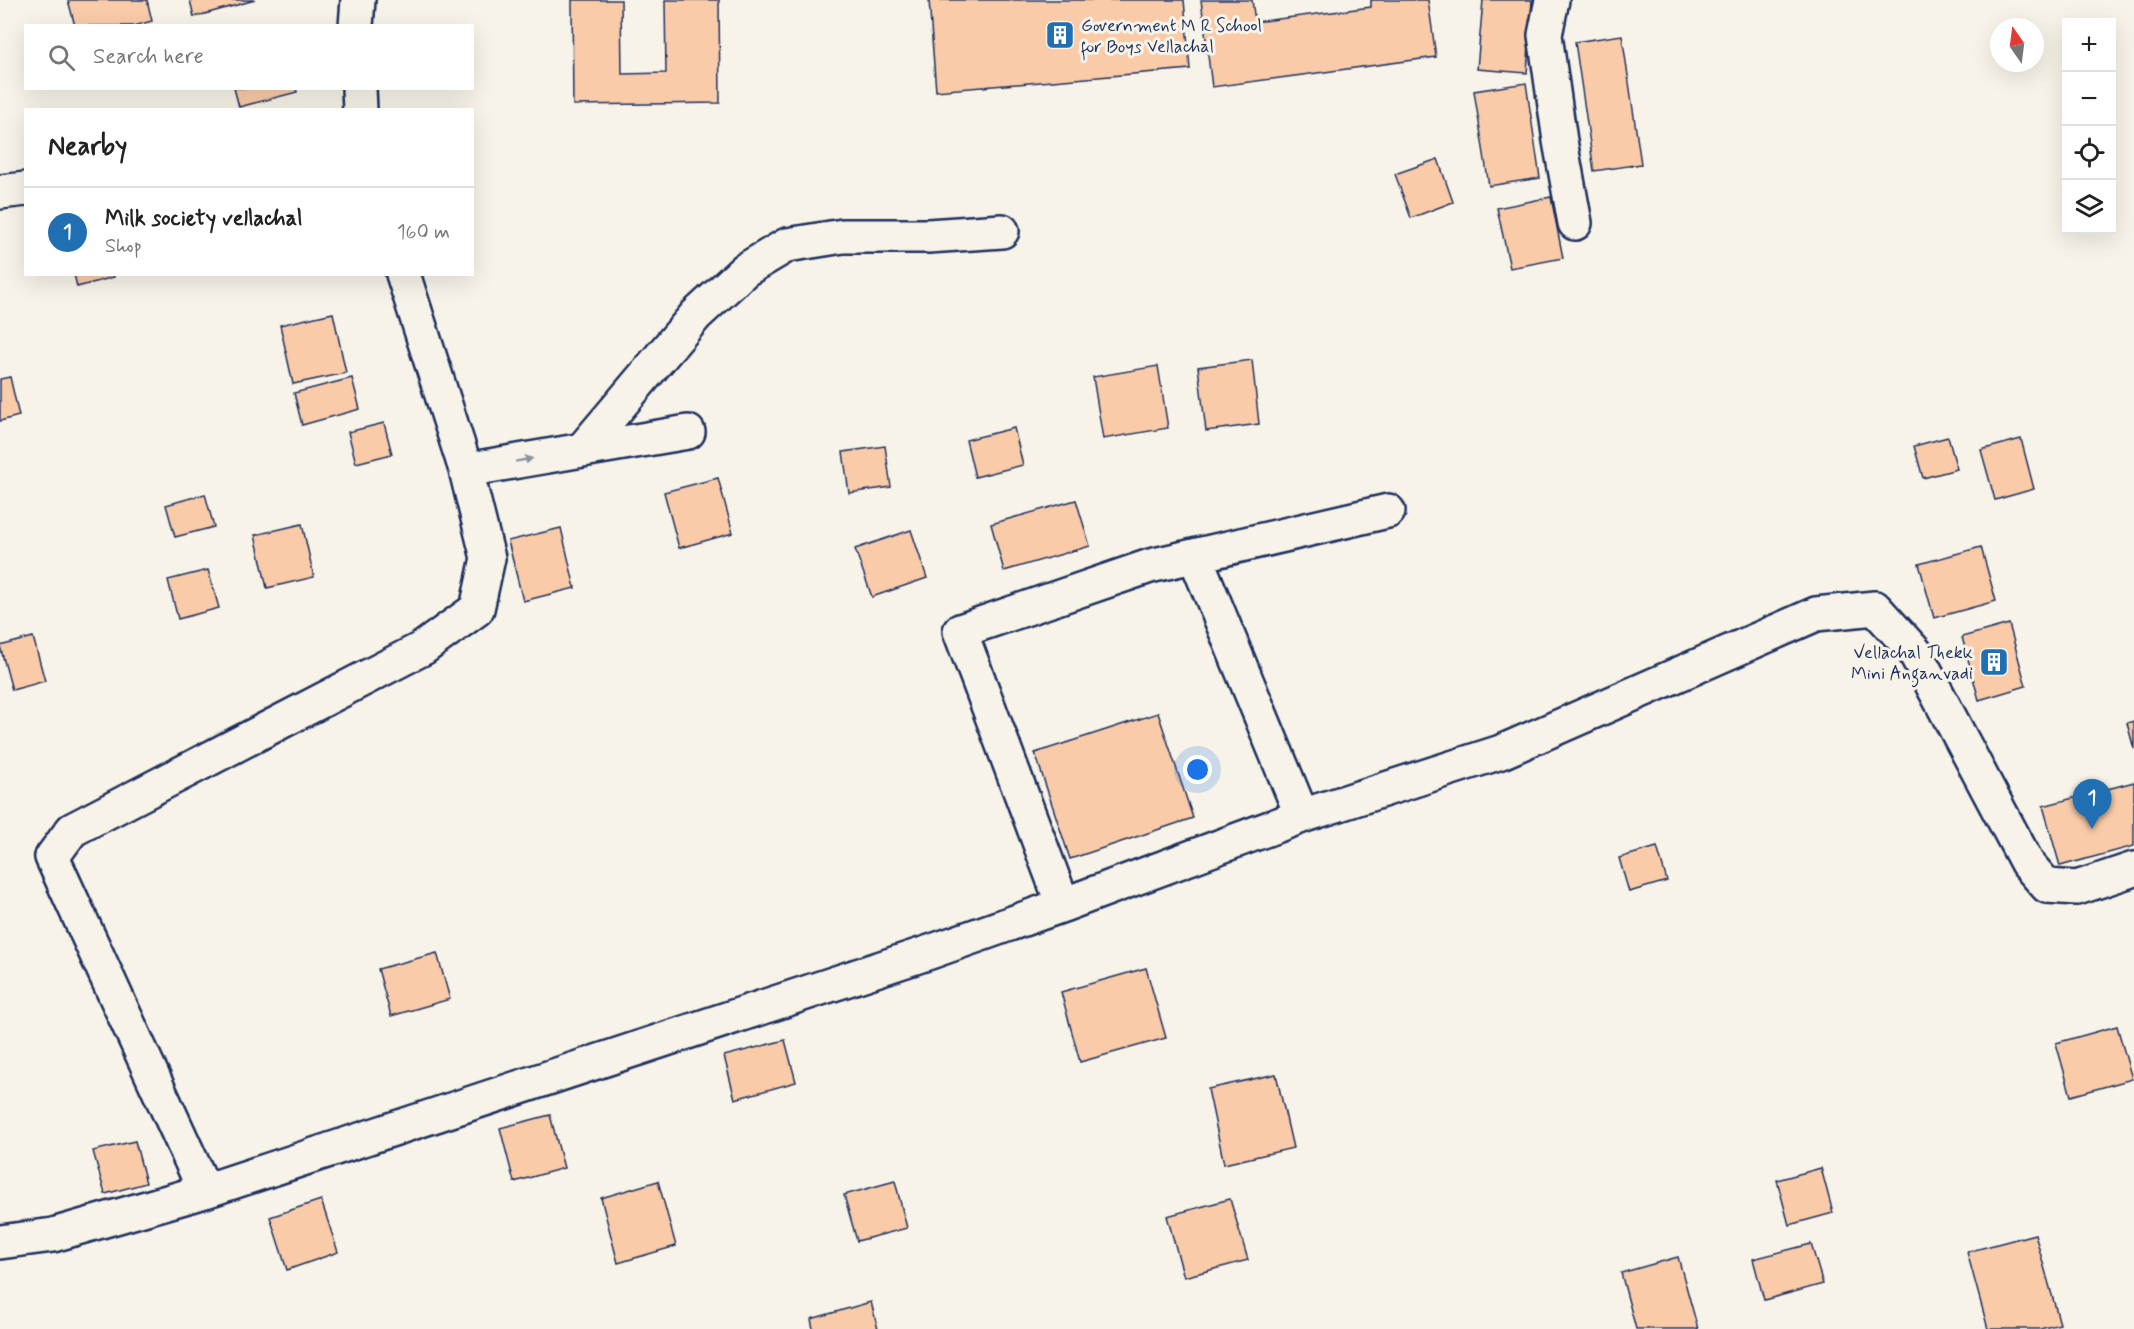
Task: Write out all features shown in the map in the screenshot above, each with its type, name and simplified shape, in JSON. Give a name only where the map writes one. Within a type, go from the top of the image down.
[{"type":"street","points":[[356,24],[358,0]]},
{"type":"street","points":[[1552,0],[1545,34],[1560,141],[1575,223]]},
{"type":"street","points":[[359,90],[360,108]]},
{"type":"street","points":[[0,192],[24,189]]},
{"type":"street","points":[[582,450],[696,315],[745,270],[786,245],[843,236],[928,236],[1002,231]]},
{"type":"street","points":[[205,1191],[52,857],[72,830],[423,648],[477,609],[489,558],[466,470],[404,276]]},
{"type":"street","points":[[466,470],[688,432]]},
{"type":"street","points":[[1063,905],[960,631],[1150,566],[1388,512]]},
{"type":"street","points":[[1194,556],[1302,816]]},
{"type":"street","points":[[0,1242],[53,1235],[205,1191],[930,952],[1302,816],[1501,752],[1816,614],[1875,608],[1915,652],[2027,863],[2047,886],[2077,888],[2134,868]]},
{"type":"building","points":[[68,0],[147,0],[152,21],[141,24],[74,24]]},
{"type":"building","points":[[190,0],[255,0],[194,17]]},
{"type":"building","points":[[572,0],[621,0],[622,74],[666,73],[665,0],[719,0],[720,103],[573,105]]},
{"type":"building","name":"Government M R School for Boys Vellachal","points":[[929,0],[1184,0],[1190,69],[936,91]]},
{"type":"building","name":"Government M R School for Boys Vellachal","points":[[1201,0],[1252,0],[1255,22],[1371,7],[1371,0],[1428,0],[1436,57],[1212,87]]},
{"type":"building","points":[[1483,0],[1532,0],[1527,73],[1477,69]]},
{"type":"building","points":[[1622,35],[1641,164],[1594,171],[1575,42]]},
{"type":"building","points":[[1526,83],[1540,178],[1489,186],[1474,91]]},
{"type":"building","points":[[235,90],[296,90],[297,92],[239,107]]},
{"type":"building","points":[[1438,159],[1453,202],[1411,218],[1395,174]]},
{"type":"building","points":[[1551,197],[1563,258],[1510,268],[1497,208]]},
{"type":"building","points":[[74,276],[114,277],[77,287]]},
{"type":"building","points":[[333,313],[346,373],[293,384],[280,325]]},
{"type":"building","points":[[1252,360],[1259,424],[1206,431],[1198,367]]},
{"type":"building","points":[[1158,366],[1168,428],[1103,439],[1093,377]]},
{"type":"building","points":[[10,377],[19,416],[0,421],[0,379]]},
{"type":"building","points":[[352,378],[360,409],[302,425],[294,393]]},
{"type":"building","points":[[384,423],[392,454],[356,463],[348,432]]},
{"type":"building","points":[[1014,428],[1023,465],[975,477],[966,440]]},
{"type":"building","points":[[1948,437],[1957,469],[1923,478],[1914,446]]},
{"type":"building","points":[[2021,439],[2034,489],[1995,500],[1981,450]]},
{"type":"building","points":[[885,446],[891,487],[849,493],[843,452]]},
{"type":"building","points":[[718,478],[733,533],[679,548],[664,492]]},
{"type":"building","points":[[205,494],[214,527],[175,537],[166,505]]},
{"type":"building","points":[[1076,500],[1090,546],[1004,571],[991,524]]},
{"type":"building","points":[[302,524],[314,577],[267,588],[255,535]]},
{"type":"building","points":[[561,528],[575,588],[523,601],[508,541]]},
{"type":"building","points":[[911,530],[927,578],[872,597],[855,549]]},
{"type":"building","points":[[1981,547],[1996,601],[1934,618],[1919,564]]},
{"type":"building","points":[[208,570],[219,608],[178,619],[168,580]]},
{"type":"building","name":"Vellachal Thekk Mini Anganvadi","points":[[2009,624],[2026,686],[1979,700],[1962,637]]},
{"type":"building","points":[[33,637],[45,681],[12,690],[0,646]]},
{"type":"building","points":[[1158,713],[1193,818],[1070,859],[1035,753]]},
{"type":"building","points":[[2134,721],[2134,749],[2127,723]]},
{"type":"building","points":[[2134,782],[2134,846],[2060,866],[2043,806]]},
{"type":"building","points":[[1657,847],[1667,881],[1629,892],[1619,858]]},
{"type":"building","points":[[437,953],[450,999],[391,1016],[378,969]]},
{"type":"building","points":[[1146,968],[1166,1038],[1080,1062],[1061,992]]},
{"type":"building","points":[[2117,1026],[2132,1079],[2071,1096],[2056,1043]]},
{"type":"building","points":[[785,1040],[796,1082],[735,1099],[724,1056]]},
{"type":"building","points":[[1276,1074],[1293,1148],[1224,1164],[1208,1089]]},
{"type":"building","points":[[550,1115],[564,1168],[514,1182],[500,1128]]},
{"type":"building","points":[[135,1141],[146,1183],[105,1194],[93,1151]]},
{"type":"building","points":[[1821,1168],[1833,1213],[1789,1225],[1777,1180]]},
{"type":"building","points":[[658,1181],[676,1246],[618,1263],[601,1198]]},
{"type":"building","points":[[895,1181],[907,1228],[857,1241],[844,1195]]},
{"type":"building","points":[[1230,1199],[1248,1260],[1184,1277],[1167,1216]]},
{"type":"building","points":[[321,1200],[338,1252],[287,1270],[270,1217]]},
{"type":"building","points":[[2035,1234],[2060,1324],[2040,1329],[1988,1329],[1967,1252]]},
{"type":"building","points":[[1811,1244],[1823,1284],[1764,1300],[1753,1259]]},
{"type":"building","points":[[1678,1257],[1698,1329],[1636,1329],[1621,1273]]},
{"type":"building","points":[[871,1302],[878,1329],[813,1329],[811,1319]]},
{"type":"place","name":"Government M R School for Boys Vellachal","points":[[1060,35]]},
{"type":"place","name":"Vellachal Thekk Mini Anganvadi","points":[[1994,662]]},
{"type":"place","name":"Milk society vellachal","points":[[2092,829]]}]
